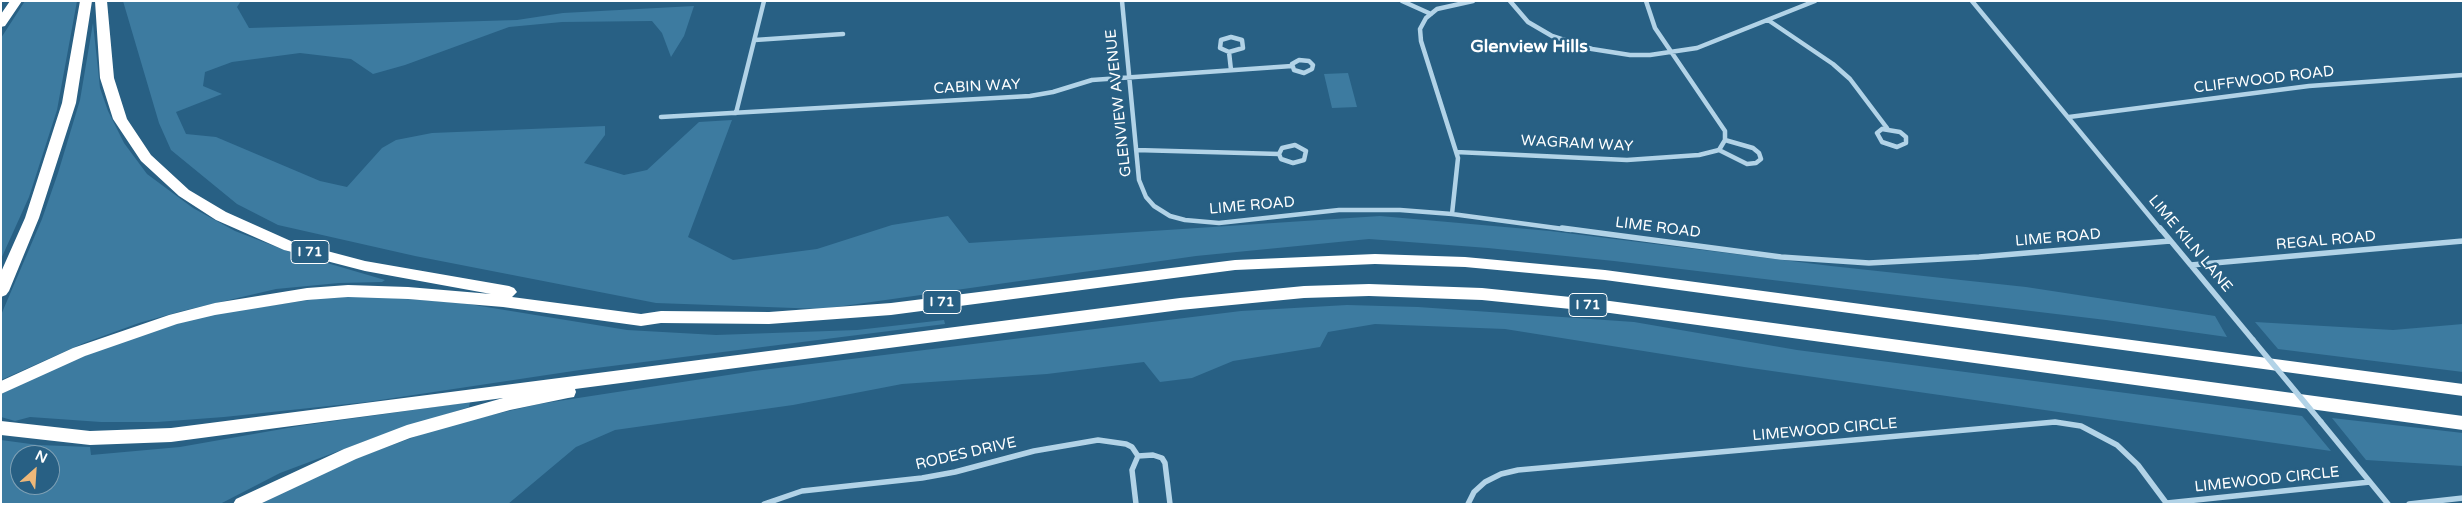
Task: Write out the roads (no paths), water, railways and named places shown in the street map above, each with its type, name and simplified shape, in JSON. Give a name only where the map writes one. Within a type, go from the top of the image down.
[{"type":"highway","points":[[1,23],[16,1]]},
{"type":"highway","points":[[1,291],[32,218],[66,112],[78,64],[86,1]]},
{"type":"highway","name":"I 71","points":[[101,1],[107,78],[120,119],[133,141],[162,175],[184,193],[221,216],[252,232],[290,246],[365,266],[562,302],[661,317],[769,318],[840,314],[1235,265],[1315,260],[1428,260],[1536,268],[1614,277],[2463,390]]},
{"type":"highway","points":[[1,388],[79,352],[175,319],[215,309],[307,294],[348,291],[408,292],[503,301],[641,320],[661,317]]},
{"type":"highway","name":"I 71","points":[[1,428],[90,438],[171,435],[1240,297],[1304,292],[1425,291],[1482,294],[1600,306],[2463,423]]},
{"type":"highway","points":[[242,504],[350,454],[455,417],[540,397],[711,365]]},
{"type":"street","points":[[736,114],[756,40],[764,1]]},
{"type":"street","name":"GLENVIEW AVENUE","points":[[1122,1],[1139,180],[1148,200]]},
{"type":"street","points":[[1402,1],[1431,14]]},
{"type":"street","points":[[1452,214],[1456,152],[1421,41],[1422,24],[1431,14],[1449,5],[1473,1]]},
{"type":"street","points":[[1510,1],[1518,13],[1534,26],[1572,44],[1630,55],[1673,53],[1697,48],[1815,1]]},
{"type":"street","points":[[1646,1],[1652,22],[1725,131],[1723,145]]},
{"type":"street","name":"LIME KILN LANE","points":[[1972,1],[2388,504]]},
{"type":"street","points":[[1768,20],[1833,64],[1850,79],[1887,128],[1900,132],[1906,137],[1906,143],[1897,147],[1882,142],[1877,133],[1887,128]]},
{"type":"street","points":[[756,40],[843,34]]},
{"type":"street","points":[[1232,37],[1242,40],[1244,45],[1241,50],[1229,52],[1220,48],[1221,40],[1232,37]]},
{"type":"street","points":[[1229,52],[1231,70]]},
{"type":"street","name":"CABIN WAY","points":[[661,117],[1030,96],[1053,92],[1092,80],[1292,66],[1300,72],[1310,71],[1313,67],[1312,63],[1303,60],[1296,61],[1292,66]]},
{"type":"street","name":"CLIFFWOOD ROAD","points":[[2069,117],[2309,86],[2463,75]]},
{"type":"street","points":[[1295,145],[1303,148],[1306,154],[1304,160],[1293,163],[1281,159],[1279,154],[1282,148],[1295,145]]},
{"type":"street","points":[[1723,145],[1753,148],[1760,153],[1761,159],[1756,163],[1747,164],[1723,145]]},
{"type":"street","name":"WAGRAM WAY","points":[[1456,152],[1627,160],[1699,155],[1723,145]]},
{"type":"street","points":[[1136,150],[1279,154]]},
{"type":"street","name":"LIME ROAD","points":[[1148,200],[1170,216],[1199,223],[1219,223],[1338,210],[1373,209],[1452,214],[1781,257],[1860,263],[1925,261],[2170,241]]},
{"type":"street","name":"REGAL ROAD","points":[[2191,265],[2463,241]]},
{"type":"street","name":"LIMEWOOD CIRCLE","points":[[1468,504],[1474,492],[1485,482],[1501,474],[1518,470],[2054,422],[2080,426],[2117,445],[2138,465],[2167,503],[2370,482]]},
{"type":"street","name":"RODES DRIVE","points":[[764,504],[802,491],[946,474],[1034,451],[1088,441],[1117,441],[1132,447],[1138,456]]},
{"type":"street","points":[[1136,504],[1132,470],[1138,456],[1153,455],[1162,458],[1165,463],[1170,504]]},
{"type":"street","points":[[2409,504],[2463,498]]},
{"type":"district","name":"Glenview Hills","points":[[1529,47]]}]
